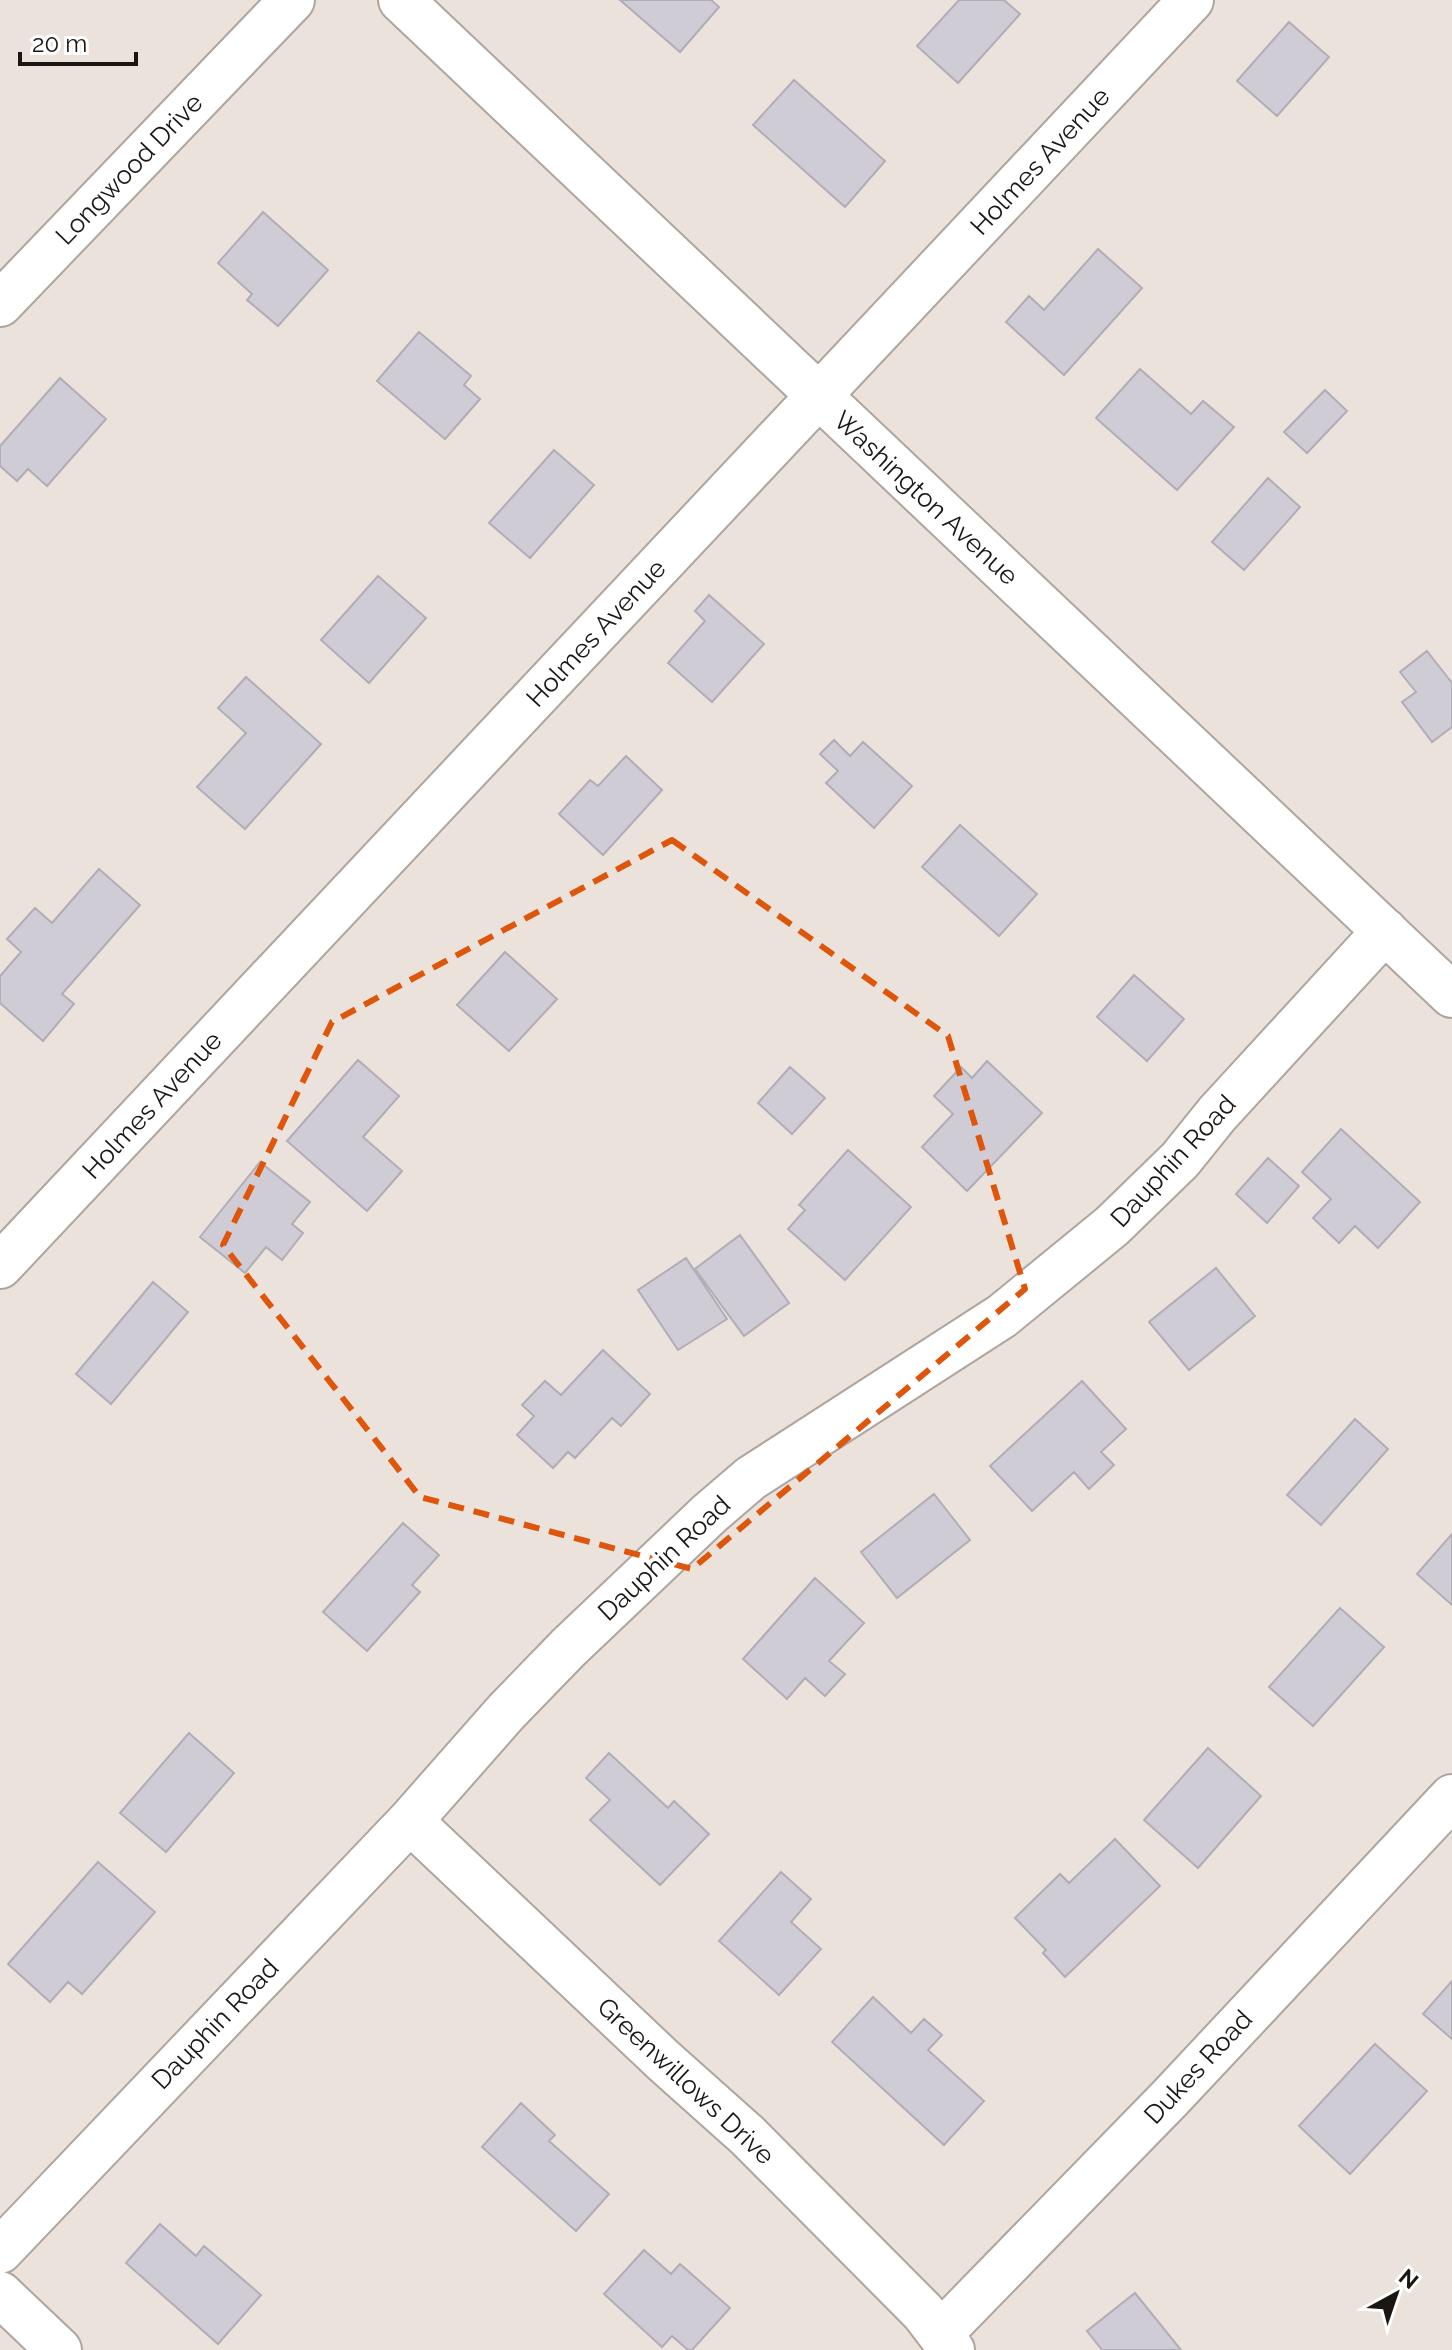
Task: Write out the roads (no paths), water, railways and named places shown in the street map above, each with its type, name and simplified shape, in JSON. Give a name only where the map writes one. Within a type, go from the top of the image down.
[{"type":"street","name":"Longwood Drive","points":[[0,304],[292,0]]},
{"type":"street","name":"Washington Avenue","points":[[401,0],[1452,995]]},
{"type":"street","name":"Holmes Avenue","points":[[0,1266],[1191,0]]},
{"type":"street","name":"Dauphin Road","points":[[0,2251],[410,1821],[506,1712],[568,1648],[751,1478],[1002,1316],[1112,1226],[1180,1160],[1217,1114],[1385,931]]},
{"type":"street","name":"Dukes Road","points":[[946,2342],[1452,1797]]},
{"type":"street","name":"Greenwillows Drive","points":[[410,1821],[652,2050],[748,2136],[923,2312],[946,2342]]},
{"type":"street","points":[[0,2294],[59,2350]]}]
